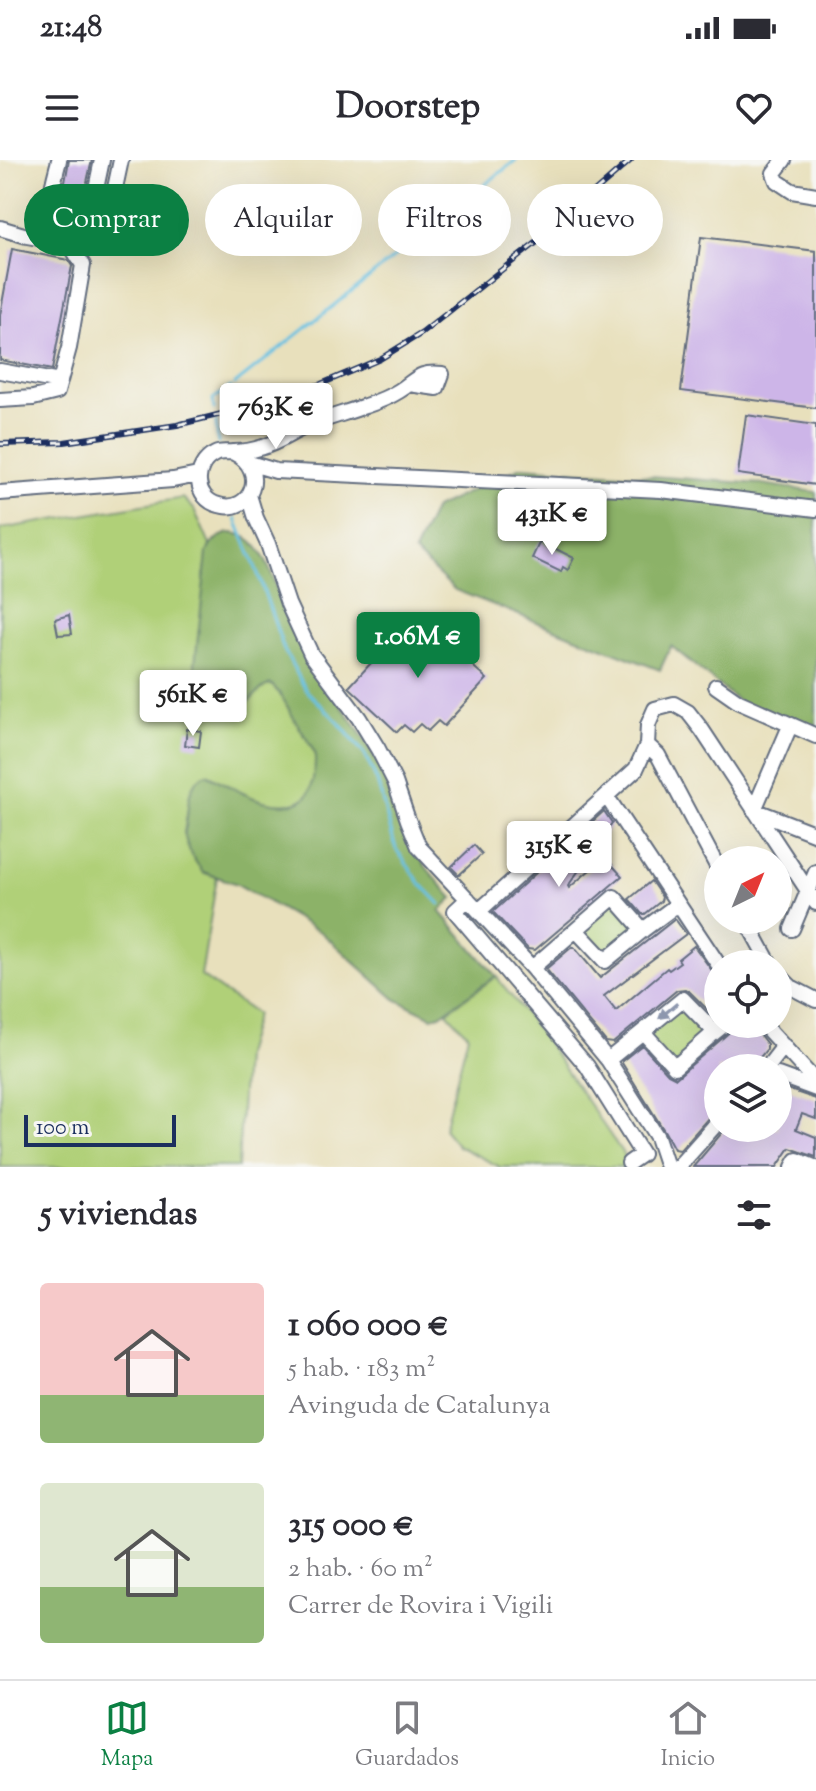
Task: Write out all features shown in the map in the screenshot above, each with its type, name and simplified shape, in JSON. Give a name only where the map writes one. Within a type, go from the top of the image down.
[{"type":"street","points":[[54,184],[59,160]]},
{"type":"street","points":[[97,184],[102,160]]},
{"type":"street","points":[[116,184],[121,160]]},
{"type":"street","points":[[784,160],[774,173],[777,181],[792,191],[816,195]]},
{"type":"street","points":[[0,228],[24,235]]},
{"type":"street","points":[[0,400],[33,398],[57,392],[69,348],[83,265],[77,256]]},
{"type":"street","points":[[0,371],[60,382]]},
{"type":"street","points":[[298,472],[248,494],[230,507],[214,504],[206,498],[199,482],[205,461],[212,455],[263,447],[305,426],[384,399],[409,384]]},
{"type":"street","points":[[234,453],[243,457],[253,472],[248,494],[288,604],[311,654],[378,749],[395,782],[419,847],[532,968],[608,1060],[657,1137],[667,1167],[653,1167]]},
{"type":"street","points":[[249,463],[276,471],[665,491],[816,509]]},
{"type":"street","points":[[0,493],[173,480],[199,482]]},
{"type":"street","points":[[716,686],[739,702],[816,736]]},
{"type":"street","points":[[479,911],[636,769],[647,745],[648,725],[655,709],[674,704],[688,712],[702,730],[812,898]]},
{"type":"street","points":[[754,810],[790,726]]},
{"type":"street","points":[[647,745],[658,755],[706,846]]},
{"type":"street","points":[[607,797],[709,950]]},
{"type":"street","points":[[754,810],[816,834]]},
{"type":"street","points":[[792,929],[812,898],[816,872]]},
{"type":"street","points":[[532,968],[614,897],[643,930]]},
{"type":"street","points":[[468,899],[455,911],[587,1066],[642,1154],[629,1163]]},
{"type":"street","points":[[576,930],[605,961],[678,904]]},
{"type":"street","points":[[792,988],[816,1000]]},
{"type":"street","points":[[608,1060],[683,999],[704,1015]]},
{"type":"street","points":[[643,1032],[675,1067],[708,1038]]},
{"type":"street","points":[[776,1038],[813,1070]]},
{"type":"street","points":[[778,1054],[784,1046]]},
{"type":"street","points":[[792,1080],[816,1089]]},
{"type":"street","points":[[678,1167],[704,1138]]},
{"type":"street","points":[[793,1167],[797,1160],[814,1167]]},
{"type":"green space","points":[[521,467],[762,484],[816,492],[816,736],[739,702],[671,646],[660,670],[455,590],[414,552],[435,508]]},
{"type":"green space","points":[[183,498],[194,509],[210,545],[204,576],[248,702],[264,686],[271,684],[283,699],[315,756],[309,794],[295,803],[259,800],[207,774],[191,790],[184,833],[202,872],[217,877],[201,976],[256,1014],[244,1055],[238,1167],[0,1167],[0,529]]},
{"type":"green space","points":[[230,533],[247,538],[260,551],[271,572],[294,637],[378,763],[410,844],[453,898],[440,911],[496,976],[440,1015],[432,1017],[395,999],[322,933],[237,884],[203,872],[188,846],[185,832],[190,795],[200,777],[207,774],[248,796],[281,804],[302,800],[310,791],[314,773],[314,752],[271,684],[245,703],[229,708],[207,709],[199,694],[195,664],[207,553],[216,540]]},
{"type":"green space","points":[[616,900],[643,930],[606,962],[576,930]]},
{"type":"green space","points":[[496,976],[546,1041],[632,1167],[500,1167],[458,1146],[444,1129],[468,1035],[447,1012]]},
{"type":"green space","points":[[683,999],[704,1021],[704,1038],[708,1038],[675,1067],[643,1032]]},
{"type":"building","points":[[69,160],[92,160],[88,184],[65,184]]},
{"type":"building","points":[[701,237],[816,251],[816,408],[681,391]]},
{"type":"building","points":[[12,249],[24,251],[24,256],[68,260],[72,266],[52,370],[0,360],[0,315]]},
{"type":"building","points":[[746,415],[816,425],[816,485],[738,474]]},
{"type":"building","points":[[540,541],[574,558],[568,570],[563,567],[561,572],[532,558]]},
{"type":"building","points":[[416,614],[487,679],[444,726],[438,721],[428,731],[420,724],[412,732],[404,725],[397,732],[349,687]]},
{"type":"building","points":[[69,615],[72,634],[58,635],[55,619]]},
{"type":"building","points":[[187,729],[201,731],[199,747],[185,745]]},
{"type":"building","points":[[604,811],[612,823],[568,886],[605,857],[622,876],[535,950],[528,949],[493,912]]},
{"type":"building","points":[[474,845],[482,854],[459,875],[451,867]]},
{"type":"building","points":[[651,881],[662,897],[661,901],[642,914],[629,899]]},
{"type":"building","points":[[675,919],[686,934],[604,996],[616,1011],[667,968],[669,970],[680,962],[678,959],[694,946],[704,960],[704,1006],[685,989],[677,990],[613,1043],[606,1042],[546,969],[574,947],[600,978]]},
{"type":"building","points":[[723,1038],[762,1038],[767,1044],[763,1054],[704,1054]]},
{"type":"building","points":[[642,1045],[668,1074],[676,1078],[704,1054],[704,1123],[680,1150],[674,1149],[622,1061]]},
{"type":"building","points":[[792,1091],[816,1099],[816,1119],[802,1114],[796,1129],[816,1137],[816,1157],[790,1148],[777,1167],[693,1167],[714,1142],[792,1142]]},
{"type":"waterway","points":[[235,384],[516,160]]},
{"type":"waterway","points":[[214,409],[213,399],[231,387]]},
{"type":"waterway","points":[[216,422],[218,443]]},
{"type":"waterway","points":[[236,519],[284,650],[306,690],[365,755],[377,781],[396,849],[420,883],[440,904]]},
{"type":"railway","points":[[0,444],[64,442],[177,425],[254,406],[321,384],[380,359],[422,333],[536,243],[631,160]]}]
